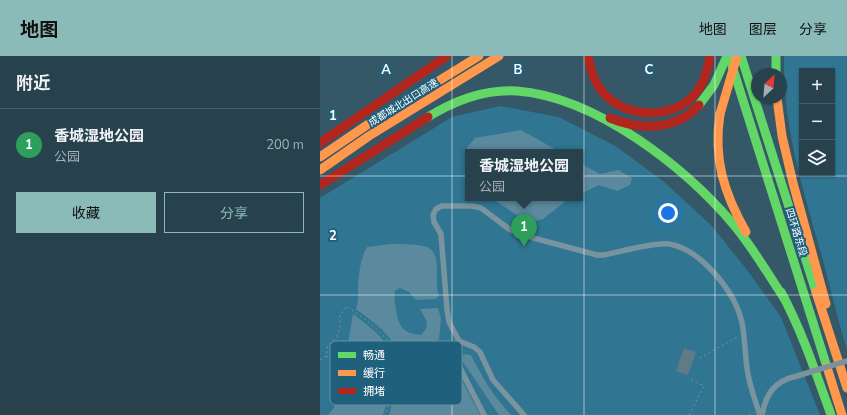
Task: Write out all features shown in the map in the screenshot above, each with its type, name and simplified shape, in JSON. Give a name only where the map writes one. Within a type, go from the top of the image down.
[{"type":"highway","points":[[320,143],[447,56]]},
{"type":"highway","name":"成都城北出口高速","points":[[320,157],[367,125],[479,56]]},
{"type":"highway","name":"成都城北出口高速","points":[[320,170],[369,136],[499,56]]},
{"type":"highway","points":[[588,56],[592,75],[604,94],[620,107],[648,114],[676,109],[692,97],[704,81],[710,56]]},
{"type":"highway","points":[[320,185],[444,107],[476,95],[503,91],[526,92],[553,97],[622,122],[639,126],[661,126],[671,124],[690,114],[699,107],[710,94],[720,76],[728,56]]},
{"type":"highway","name":"四环路东段","points":[[728,56],[842,415]]},
{"type":"highway","points":[[737,56],[717,127],[717,149],[720,172],[725,190],[740,223],[773,276],[806,344],[831,415]]},
{"type":"highway","name":"四环路东段","points":[[741,56],[847,388]]},
{"type":"highway","points":[[776,56],[776,68]]},
{"type":"highway","points":[[778,104],[782,136],[793,183],[826,302],[847,388]]},
{"type":"highway","points":[[584,109],[607,121],[644,145],[674,166],[692,182],[735,227],[784,298]]},
{"type":"street","points":[[459,341],[450,322],[447,309],[441,234],[434,222],[433,215],[436,209],[442,206],[472,206],[481,208],[522,235],[597,255],[668,244],[684,248],[698,257],[712,270],[733,300],[740,315],[750,388],[761,415]]},
{"type":"street","points":[[462,342],[474,347],[480,352],[493,380],[524,415]]},
{"type":"street","points":[[761,415],[769,394],[784,379],[847,362]]},
{"type":"street","points":[[462,372],[484,415]]},
{"type":"path","points":[[332,341],[337,336],[340,328],[340,315],[347,306],[382,334],[387,341]]},
{"type":"path","points":[[700,358],[743,334]]},
{"type":"path","points":[[320,360],[326,356],[330,344]]},
{"type":"path","points":[[326,356],[330,357]]},
{"type":"path","points":[[689,415],[704,386],[690,379]]},
{"type":"path","points":[[385,415],[388,405]]},
{"type":"shaded area","points":[[784,56],[847,56],[847,350],[800,176],[835,176],[835,68],[799,68],[799,172],[790,131],[787,107],[787,68],[784,68]]},
{"type":"shaded area","points":[[500,106],[559,117],[617,147],[664,182],[711,225],[747,270],[781,317],[820,415],[320,415],[320,198],[452,117]]},
{"type":"shaded area","points":[[521,130],[555,149],[466,149],[475,138]]},
{"type":"shaded area","points":[[583,165],[600,174],[618,170],[632,178],[630,185],[617,191],[599,185],[583,193]]},
{"type":"shaded area","points":[[496,201],[566,201],[543,219],[529,223]]},
{"type":"shaded area","points":[[403,244],[423,246],[433,251],[437,267],[437,286],[439,296],[435,299],[416,300],[409,292],[400,288],[395,291],[395,300],[400,325],[406,331],[415,334],[421,335],[426,329],[427,322],[420,309],[438,308],[441,319],[439,339],[437,341],[392,341],[377,325],[356,309],[360,267],[367,247]]},
{"type":"shaded area","points":[[353,314],[378,334],[384,341],[348,341]]},
{"type":"shaded area","points":[[466,354],[471,355],[499,401],[511,415],[499,415],[463,362],[462,356]]},
{"type":"shaded area","points":[[462,380],[480,415],[389,415],[392,405],[462,405]]},
{"type":"shaded area","points":[[335,405],[386,405],[383,415],[328,415]]},
{"type":"building","points":[[684,348],[696,352],[688,375],[676,371]]},
{"type":"traffic: fast","points":[[699,105],[714,85],[727,56]]},
{"type":"traffic: fast","points":[[729,56],[827,367]]},
{"type":"traffic: fast","points":[[741,56],[816,292]]},
{"type":"traffic: fast","points":[[776,56],[776,68]]},
{"type":"traffic: fast","points":[[428,117],[459,101],[471,97],[494,92],[517,91],[547,96],[577,106],[607,121],[637,138],[691,180],[734,225],[748,243],[784,298]]},
{"type":"traffic: fast","points":[[781,292],[802,337],[831,415]]},
{"type":"traffic: slow","points":[[320,157],[367,125],[479,56]]},
{"type":"traffic: slow","points":[[320,170],[369,136],[499,56]]},
{"type":"traffic: slow","points":[[720,114],[737,56]]},
{"type":"traffic: slow","points":[[778,104],[782,136],[793,183],[826,304]]},
{"type":"traffic: slow","points":[[720,114],[718,146],[722,175],[738,218],[746,232]]},
{"type":"traffic: slow","points":[[816,292],[847,388]]},
{"type":"traffic: slow","points":[[827,367],[842,415]]},
{"type":"traffic: jam","points":[[320,143],[447,56]]},
{"type":"traffic: jam","points":[[588,56],[594,78],[601,90],[610,100],[622,107],[648,113],[662,112],[675,108],[686,102],[696,93],[704,80],[710,56]]},
{"type":"traffic: jam","points":[[610,118],[633,125],[657,126],[679,120],[690,114],[699,105]]},
{"type":"traffic: jam","points":[[320,185],[428,117]]},
{"type":"place","name":"香城湿地公园","points":[[524,247]]}]
